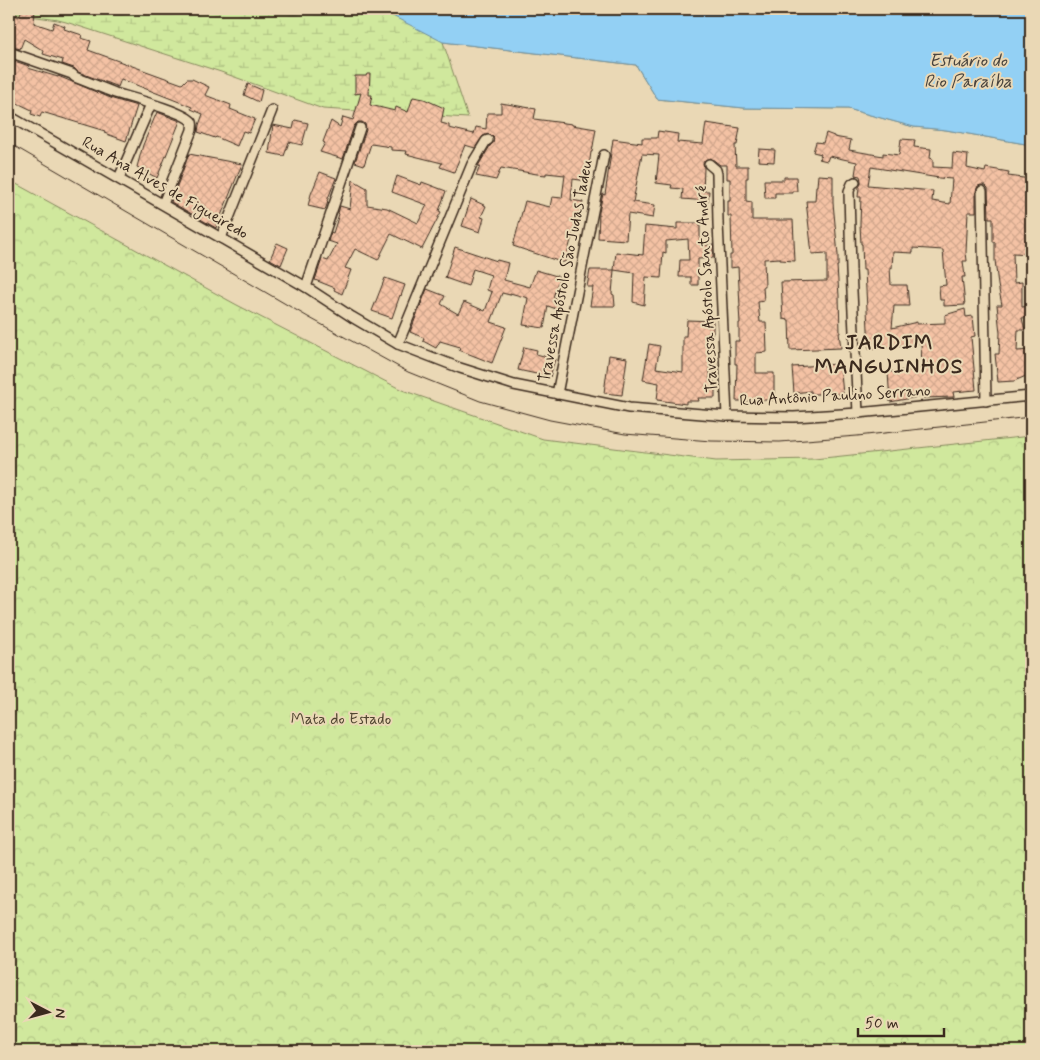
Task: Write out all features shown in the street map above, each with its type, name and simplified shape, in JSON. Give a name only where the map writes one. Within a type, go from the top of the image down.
[{"type":"street","points":[[9,52],[72,74],[75,77],[113,92],[151,104],[192,122],[192,130],[163,204]]},
{"type":"street","points":[[119,178],[151,104]]},
{"type":"street","points":[[222,238],[272,110]]},
{"type":"street","name":"Rua Ana Alves de Figueiredo","points":[[9,116],[306,287]]},
{"type":"street","points":[[306,287],[360,128]]},
{"type":"street","points":[[398,344],[472,164],[488,140]]},
{"type":"street","name":"Travessa Apóstolo São Judas Tadeu","points":[[557,394],[604,155]]},
{"type":"street","name":"Travessa Apóstolo Santo André","points":[[709,164],[716,170],[717,174],[727,416]]},
{"type":"street","points":[[855,182],[849,191],[850,271],[858,413]]},
{"type":"street","points":[[982,191],[986,401]]},
{"type":"street","name":"Rua Antônio Paulino Serrano","points":[[306,287],[398,344],[460,368],[514,385],[629,408],[727,416],[794,417],[858,413],[1031,396]]},
{"type":"green space","name":"Estuário do Rio Paraíba","points":[[9,9],[1031,9],[1031,145],[946,130],[914,127],[848,109],[744,108],[657,99],[636,65],[443,42],[468,118],[323,109],[221,72],[66,22],[9,13]]},
{"type":"green space","name":"Mata do Estado","points":[[9,180],[237,305],[402,390],[543,439],[716,461],[814,459],[1031,436],[1031,1051],[9,1051]]},
{"type":"water","name":"Estuário do Rio Paraíba","points":[[379,9],[1031,9],[1031,145],[946,130],[914,127],[848,109],[744,108],[657,99],[636,65],[443,42]]},
{"type":"building","points":[[22,9],[35,9],[34,23],[52,29],[54,22],[65,26],[64,29],[82,35],[81,38],[91,41],[88,50],[182,84],[187,79],[192,79],[209,87],[205,95],[231,105],[230,109],[255,119],[249,133],[243,131],[237,146],[198,132],[203,114],[191,109],[192,107],[121,79],[118,87],[78,72],[74,68],[62,64],[63,60],[43,54],[44,51],[24,39],[20,49],[9,46],[9,12],[19,17]]},
{"type":"building","points":[[9,59],[29,66],[28,68],[58,76],[113,99],[137,106],[126,141],[104,133],[105,131],[42,112],[40,117],[31,114],[32,110],[9,99]]},
{"type":"building","points":[[370,74],[369,95],[372,95],[370,105],[395,111],[396,107],[408,112],[413,97],[424,99],[444,108],[441,123],[449,125],[449,128],[474,134],[476,127],[486,129],[487,113],[501,113],[501,103],[536,109],[534,119],[596,129],[587,181],[573,179],[571,200],[583,202],[565,262],[513,246],[525,201],[550,207],[552,197],[562,198],[565,175],[546,173],[546,175],[501,168],[496,180],[476,176],[480,166],[478,166],[493,143],[494,138],[491,135],[483,136],[475,148],[465,145],[454,172],[440,167],[442,163],[406,154],[407,151],[391,150],[391,147],[371,144],[364,165],[355,162],[366,130],[365,124],[362,122],[358,122],[354,126],[343,159],[320,152],[325,143],[323,142],[331,121],[340,127],[343,117],[353,120],[361,93],[355,94],[355,76],[366,76]]},
{"type":"building","points":[[248,84],[262,90],[259,102],[244,95]]},
{"type":"building","points":[[157,112],[180,121],[157,178],[137,167],[143,145]]},
{"type":"building","points":[[295,120],[308,123],[302,145],[289,142],[284,156],[269,153],[273,125],[293,129]]},
{"type":"building","points":[[706,123],[740,128],[737,145],[735,145],[736,166],[748,166],[746,201],[752,202],[752,220],[793,220],[795,261],[780,260],[780,258],[764,259],[764,301],[758,302],[760,322],[766,322],[767,352],[756,353],[756,373],[774,373],[774,400],[736,401],[737,364],[735,364],[735,341],[739,341],[740,307],[738,267],[730,268],[730,255],[732,255],[731,216],[728,216],[728,201],[730,201],[730,179],[727,179],[727,165],[720,165],[711,158],[703,163],[703,191],[709,191],[708,201],[682,199],[683,189],[671,188],[672,185],[656,183],[659,155],[642,154],[633,202],[655,205],[653,218],[628,214],[626,240],[598,238],[599,212],[603,194],[605,195],[613,139],[642,143],[642,138],[657,138],[658,131],[678,134],[677,142],[703,144]]},
{"type":"building","points":[[826,133],[834,137],[851,140],[849,150],[883,156],[883,153],[899,155],[901,139],[915,140],[914,147],[931,149],[930,158],[933,159],[933,167],[952,168],[953,153],[968,155],[967,168],[985,172],[986,168],[1009,172],[1008,176],[1031,179],[1031,254],[1013,253],[1014,283],[1022,282],[1022,307],[1031,306],[1031,317],[1022,318],[1025,330],[1018,330],[1017,351],[1031,350],[1031,374],[1014,381],[998,382],[995,354],[999,354],[1000,333],[997,305],[1002,305],[995,260],[995,242],[993,242],[993,218],[989,218],[988,188],[985,185],[981,185],[978,186],[976,191],[976,212],[968,212],[967,261],[963,261],[965,277],[962,277],[965,305],[944,306],[944,300],[940,300],[939,286],[946,285],[943,250],[913,248],[913,253],[893,252],[892,268],[890,267],[891,285],[907,285],[909,306],[894,306],[892,328],[917,322],[917,324],[945,323],[945,315],[965,309],[966,317],[973,316],[975,336],[971,337],[976,390],[953,392],[954,397],[923,398],[923,396],[890,402],[888,372],[922,369],[921,342],[902,347],[902,345],[869,349],[865,270],[863,270],[861,244],[861,197],[858,197],[861,181],[860,176],[855,175],[857,162],[829,156],[827,161],[819,159],[821,154],[813,152],[816,142],[823,143]],"holes":[[[871,167],[952,179],[950,204],[932,201],[933,191],[868,185]]]},
{"type":"building","points":[[759,149],[775,150],[774,162],[758,161]]},
{"type":"building","points":[[189,154],[242,164],[216,228],[171,202]]},
{"type":"building","points":[[320,172],[336,178],[325,210],[308,206]]},
{"type":"building","points":[[818,175],[833,176],[841,348],[790,350],[789,320],[783,319],[781,282],[827,281],[827,253],[812,254],[806,201],[815,201]]},
{"type":"building","points":[[397,176],[421,185],[422,182],[446,191],[439,211],[441,212],[422,249],[391,234],[378,260],[355,249],[345,268],[351,270],[342,294],[334,290],[335,288],[315,280],[322,259],[328,261],[337,244],[328,241],[331,232],[333,233],[340,206],[350,209],[353,180],[367,188],[367,205],[387,208],[418,223],[427,205],[392,192]]},
{"type":"building","points":[[784,177],[796,177],[797,191],[792,191],[792,193],[775,193],[775,198],[765,198],[764,180],[784,180]]},
{"type":"building","points":[[471,199],[486,206],[481,217],[484,218],[480,232],[462,226]]},
{"type":"building","points":[[677,223],[700,223],[700,245],[713,245],[713,258],[698,259],[698,285],[691,285],[691,277],[679,277],[680,260],[689,260],[688,239],[666,241],[666,253],[663,252],[661,278],[646,277],[644,305],[633,302],[634,273],[614,270],[616,252],[643,255],[645,226],[677,229]]},
{"type":"building","points":[[277,243],[288,248],[281,265],[270,259]]},
{"type":"building","points":[[455,247],[508,263],[504,280],[530,287],[536,270],[560,277],[553,297],[562,300],[559,310],[548,306],[544,328],[523,325],[528,298],[510,293],[510,295],[502,293],[491,322],[506,327],[492,363],[459,350],[460,347],[440,341],[436,348],[423,341],[424,338],[410,332],[427,289],[445,296],[441,304],[458,314],[464,302],[485,311],[492,292],[487,290],[491,275],[473,269],[468,286],[445,278]]},
{"type":"building","points":[[590,270],[614,270],[612,294],[614,295],[615,306],[590,306],[593,287],[587,287]]},
{"type":"building","points":[[385,278],[405,285],[392,318],[372,311]]},
{"type":"building","points":[[687,320],[713,321],[713,333],[710,333],[710,382],[715,382],[715,398],[698,398],[699,401],[686,401],[686,404],[657,400],[659,383],[643,380],[649,344],[660,346],[656,368],[683,372],[683,336],[686,336]]},
{"type":"building","points":[[524,347],[537,350],[536,354],[555,359],[550,377],[518,370]]},
{"type":"building","points":[[609,355],[627,358],[622,395],[604,393]]},
{"type":"building","points":[[840,364],[843,394],[811,394],[811,391],[794,393],[792,367]]},
{"type":"tram line","points":[[9,143],[308,317],[408,372],[480,401],[550,420],[625,434],[711,441],[780,442],[857,436],[1031,417]]},
{"type":"district","name":"JARDIM MANGUINHOS","points":[[889,355]]}]
